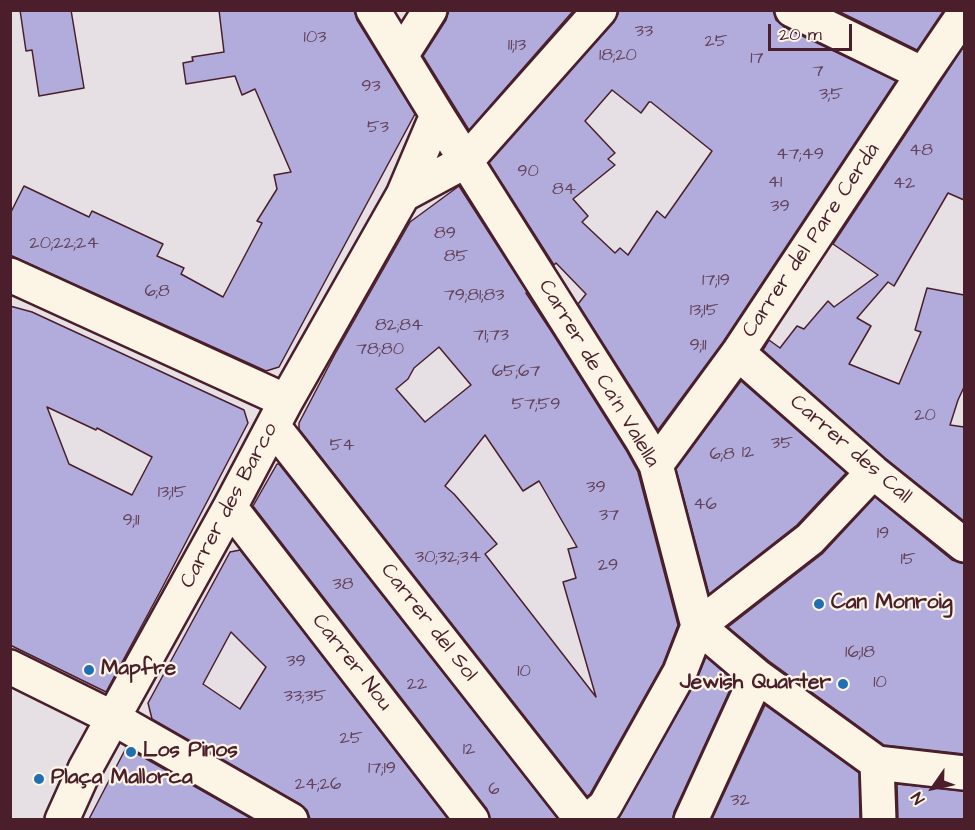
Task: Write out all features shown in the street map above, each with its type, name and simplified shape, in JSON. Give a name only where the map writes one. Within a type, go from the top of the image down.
[{"type":"street","name":"Carrer de Ca'n Valella","points":[[373,10],[656,465],[698,626]]},
{"type":"street","points":[[401,56],[430,10]]},
{"type":"street","points":[[403,195],[466,161],[600,10]]},
{"type":"street","points":[[792,10],[923,74]]},
{"type":"street","name":"Carrer del Pare Cerdà","points":[[656,465],[738,353],[964,14]]},
{"type":"street","name":"Carrer des Barco","points":[[62,819],[85,769],[403,195],[437,115]]},
{"type":"street","points":[[10,275],[280,414]]},
{"type":"street","name":"Carrer des Call","points":[[738,353],[873,472],[964,545]]},
{"type":"street","name":"Carrer del Sol","points":[[280,414],[582,819]]},
{"type":"street","points":[[589,819],[605,807],[680,672],[698,626],[810,539],[873,472]]},
{"type":"street","name":"Carrer Nou","points":[[230,507],[472,819]]},
{"type":"street","points":[[698,626],[757,676],[877,764],[964,773]]},
{"type":"street","points":[[10,667],[113,718],[291,819]]},
{"type":"street","points":[[691,819],[757,676]]},
{"type":"street","points":[[877,764],[879,819]]},
{"type":"building","points":[[20,10],[71,10],[84,88],[39,96],[32,50],[26,51]]},
{"type":"building","points":[[219,10],[354,10],[357,20],[415,114],[279,367],[266,371],[10,255],[10,214],[24,186],[89,217],[92,211],[163,244],[157,256],[184,268],[181,274],[223,297],[262,223],[257,221],[277,189],[274,175],[291,172],[255,89],[242,95],[235,76],[186,84],[183,63],[193,61],[192,57],[224,52]]},
{"type":"building","points":[[449,10],[574,10],[469,130],[423,56],[446,20]]},
{"type":"building","points":[[618,10],[773,10],[776,20],[784,27],[896,81],[723,342],[658,430],[578,304],[586,294],[556,263],[554,265],[489,163],[614,22]],"holes":[[[612,90],[641,113],[651,102],[712,151],[665,218],[657,211],[628,255],[620,248],[615,253],[582,222],[588,216],[573,199],[615,165],[608,159],[615,153],[585,121]]]},
{"type":"building","points":[[836,10],[944,10],[917,50]]},
{"type":"building","points":[[964,46],[964,200],[948,193],[894,286],[888,282],[857,318],[871,326],[849,364],[899,384],[921,332],[915,330],[927,288],[964,295],[964,387],[950,425],[964,427],[964,521],[885,458],[763,350],[769,340],[780,348],[797,326],[804,329],[828,301],[834,307],[878,275],[833,244]]},
{"type":"building","points":[[459,186],[638,472],[678,625],[663,664],[587,796],[299,429],[299,423],[335,354],[410,222]],"holes":[[[439,347],[471,385],[425,422],[396,389],[408,379],[414,368]],[[485,435],[523,491],[539,481],[577,547],[568,549],[576,578],[563,582],[596,697],[485,554],[497,544],[445,486]]]},
{"type":"building","points":[[10,306],[32,312],[244,410],[248,423],[106,692],[10,645]],"holes":[[[47,407],[96,430],[97,428],[152,457],[132,495],[69,464]]]},
{"type":"building","points":[[741,381],[846,473],[797,525],[709,594],[676,469]]},
{"type":"building","points":[[277,464],[558,819],[490,819],[487,809],[253,506]]},
{"type":"building","points":[[875,497],[952,560],[964,563],[964,754],[884,745],[769,661],[728,627],[822,554]]},
{"type":"building","points":[[240,550],[448,819],[310,819],[307,810],[300,804],[152,719],[148,703],[230,552]],"holes":[[[231,632],[266,667],[240,709],[203,684]]]},
{"type":"building","points":[[706,657],[734,681],[674,812],[673,819],[618,819],[696,681]]},
{"type":"building","points":[[765,705],[859,773],[860,819],[712,819]]},
{"type":"building","points":[[127,748],[252,819],[89,819]]},
{"type":"building","points":[[897,784],[964,791],[964,819],[898,819]]},
{"type":"place","name":"Can Monroig","points":[[819,604]]},
{"type":"place","name":"Mapfre","points":[[89,670]]},
{"type":"place","name":"Jewish Quarter","points":[[843,684]]},
{"type":"place","name":"Los Pinos","points":[[131,752]]},
{"type":"place","name":"Plaça Mallorca","points":[[39,779]]}]
